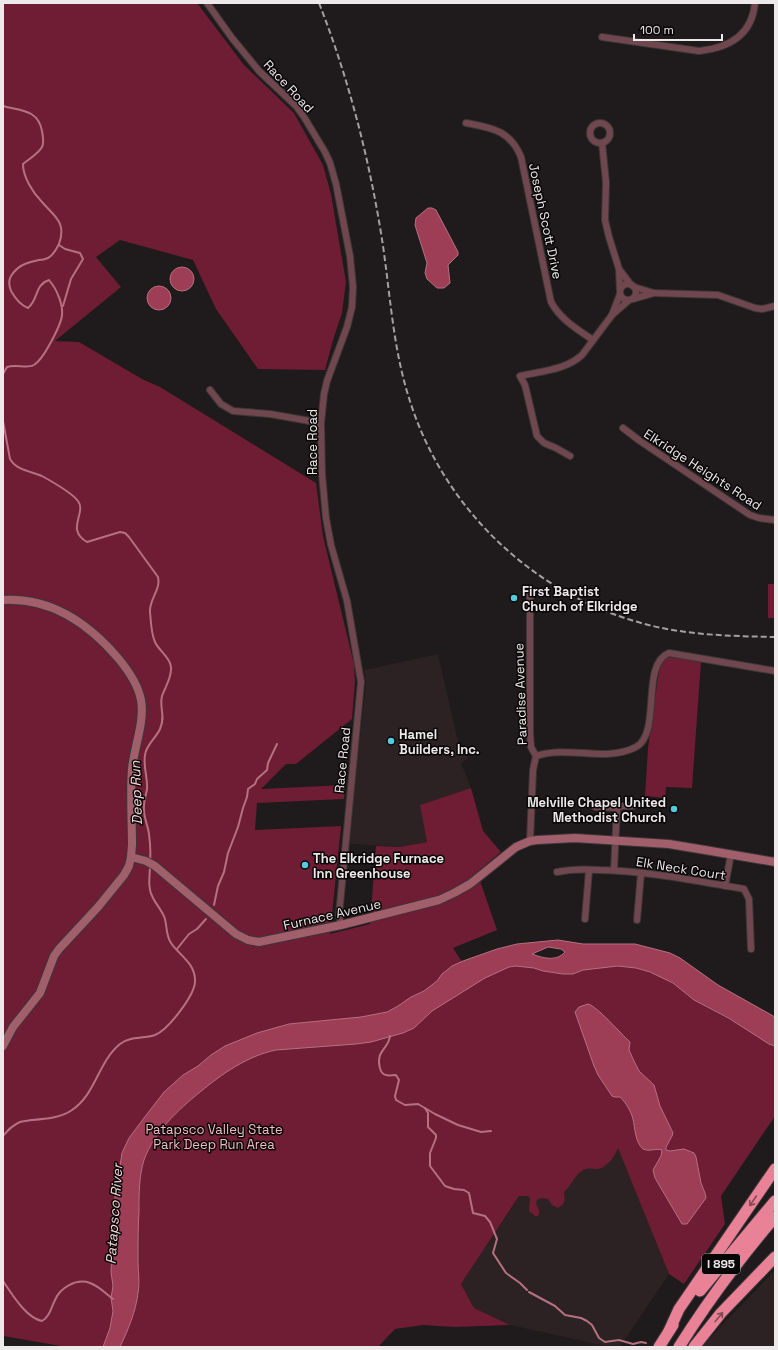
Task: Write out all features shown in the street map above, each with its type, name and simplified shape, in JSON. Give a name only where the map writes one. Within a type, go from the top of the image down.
[{"type":"highway","points":[[670,1330],[679,1309],[775,1168]]},
{"type":"highway","name":"I 895","points":[[659,1347],[708,1280],[775,1201]]},
{"type":"highway","name":"I 895","points":[[679,1347],[718,1287],[749,1247],[775,1217]]},
{"type":"highway","points":[[694,1347],[721,1313],[775,1257]]},
{"type":"street","name":"Race Road","points":[[206,3],[259,71],[288,97],[300,111],[325,152],[334,173],[350,256],[353,299],[347,327],[327,381],[321,423],[322,474],[326,518],[331,545],[347,601],[361,682],[339,914],[341,925]]},
{"type":"street","points":[[602,37],[699,51],[712,50],[722,47],[740,35],[748,26],[753,16],[755,3]]},
{"type":"street","name":"Joseph Scott Drive","points":[[466,123],[487,127],[502,132],[515,144],[521,157],[551,302],[565,320],[593,340]]},
{"type":"street","points":[[602,143],[606,182],[605,220],[613,253],[619,269],[620,293],[624,300],[631,300],[654,293]]},
{"type":"street","points":[[570,456],[544,443],[537,436],[525,385],[520,376],[570,364],[582,355],[612,315],[631,300],[636,294],[633,286],[619,269]]},
{"type":"street","points":[[612,315],[624,285],[633,286],[654,293],[708,294],[726,297],[749,307],[762,309],[775,306]]},
{"type":"street","points":[[210,390],[221,404],[233,411],[270,414],[321,423]]},
{"type":"street","name":"Elkridge Heights Road","points":[[623,428],[750,515],[762,519],[775,520]]},
{"type":"street","name":"Paradise Avenue","points":[[530,592],[530,733],[531,747],[536,756],[533,770],[530,841]]},
{"type":"street","points":[[3,600],[38,602],[55,608],[96,634],[129,672],[141,700],[142,709],[132,770],[131,857],[129,866],[98,907],[66,940],[57,952],[37,998],[13,1026],[3,1046]]},
{"type":"street","points":[[536,756],[556,752],[610,754],[628,750],[640,744],[646,736],[648,730],[656,666],[662,656],[669,653],[775,671]]},
{"type":"street","points":[[595,807],[617,808],[623,806],[633,806]]},
{"type":"street","points":[[614,870],[617,808]]},
{"type":"street","name":"Furnace Avenue","points":[[131,857],[146,861],[155,866],[231,930],[248,940],[259,942],[341,925],[430,903],[448,896],[477,879],[510,851],[530,841],[557,838],[669,844],[775,862]]},
{"type":"street","points":[[725,886],[731,854]]},
{"type":"street","name":"Elk Neck Court","points":[[557,872],[568,869],[614,870],[744,889],[749,899],[751,949]]},
{"type":"street","points":[[585,919],[589,870]]},
{"type":"street","points":[[637,920],[641,873]]},
{"type":"shaded area","points":[[438,654],[458,741],[468,759],[461,763],[471,788],[420,805],[428,842],[399,847],[350,844],[353,797],[366,685],[364,670]]},
{"type":"shaded area","points":[[614,1136],[669,1274],[620,1347],[610,1347],[510,1325],[474,1308],[461,1284],[540,1165]]},
{"type":"shaded area","points":[[775,1270],[775,1347],[701,1347]]},
{"type":"green space","name":"Patapsco Valley State Park Deep Run Area","points":[[3,3],[197,3],[244,65],[294,113],[323,165],[331,194],[346,282],[342,313],[325,370],[258,369],[216,309],[193,260],[120,240],[96,257],[121,287],[55,341],[79,342],[142,379],[160,387],[316,483],[323,536],[354,664],[355,682],[352,719],[296,764],[286,764],[261,789],[345,785],[344,799],[257,803],[255,830],[341,826],[330,934],[370,924],[376,846],[399,847],[427,842],[420,805],[471,788],[483,831],[501,852],[477,872],[497,930],[453,948],[476,983],[500,970],[515,966],[563,974],[604,967],[632,967],[655,974],[668,980],[693,999],[743,1026],[769,1044],[775,1046],[775,1116],[721,1196],[725,1224],[684,1284],[669,1274],[618,1148],[613,1158],[601,1168],[589,1168],[579,1173],[564,1192],[564,1201],[558,1208],[552,1205],[548,1199],[541,1198],[537,1200],[536,1204],[539,1213],[538,1216],[535,1216],[529,1211],[530,1198],[528,1196],[519,1196],[461,1284],[474,1308],[510,1325],[454,1327],[423,1325],[395,1329],[378,1347],[67,1347],[3,1336]]},
{"type":"green space","points":[[768,584],[775,584],[775,618],[768,618]]},
{"type":"green space","points":[[676,656],[701,662],[692,788],[666,787],[665,798],[645,796],[648,748],[660,664],[667,658]]},
{"type":"water","points":[[428,208],[436,210],[458,252],[458,255],[448,265],[450,283],[444,288],[437,288],[427,279],[425,273],[427,263],[415,225],[416,218]]},
{"type":"water","points":[[182,267],[191,270],[194,279],[191,288],[182,291],[173,288],[170,279],[173,270]]},
{"type":"water","points":[[159,286],[168,289],[171,298],[168,307],[159,310],[150,307],[147,298],[150,289]]},
{"type":"water","name":"Patapsco River","points":[[558,940],[583,944],[635,944],[670,953],[680,958],[718,985],[775,1017],[775,1046],[769,1044],[730,1019],[694,1000],[673,983],[650,972],[636,968],[618,966],[583,970],[573,974],[563,974],[516,966],[509,967],[485,978],[432,1011],[414,1028],[403,1033],[371,1042],[276,1050],[245,1061],[235,1066],[208,1085],[175,1114],[160,1131],[148,1150],[141,1172],[138,1241],[139,1285],[134,1314],[120,1347],[103,1347],[110,1328],[113,1311],[111,1298],[113,1286],[111,1272],[113,1233],[112,1217],[122,1153],[129,1138],[164,1092],[183,1075],[225,1046],[257,1033],[289,1024],[361,1017],[387,1012],[424,991],[452,966],[497,949],[517,944]],"holes":[[[548,947],[561,949],[565,952],[554,958],[545,958],[532,954]]]},
{"type":"water","points":[[588,1004],[603,1015],[630,1042],[629,1050],[639,1071],[654,1085],[660,1106],[673,1133],[666,1150],[670,1151],[684,1149],[694,1153],[696,1157],[701,1183],[706,1198],[687,1224],[682,1224],[655,1178],[653,1170],[661,1156],[662,1150],[645,1150],[640,1146],[628,1107],[620,1097],[612,1096],[598,1075],[575,1012],[579,1007]]},
{"type":"waterway","name":"Deep Run","points":[[3,106],[27,112],[37,119],[40,124],[43,135],[43,145],[38,152],[23,164],[23,169],[32,189],[58,220],[61,230],[59,244],[51,256],[23,265],[14,272],[9,282],[11,291],[18,301],[28,308],[34,301],[41,285],[49,280],[57,293],[62,308],[61,319],[57,330],[46,351],[39,360],[31,366],[7,367],[3,374]]},
{"type":"waterway","points":[[59,245],[65,249],[80,253],[83,259],[71,279],[63,306]]},
{"type":"waterway","name":"Deep Run","points":[[3,421],[10,459],[13,463],[20,468],[51,481],[78,501],[80,511],[77,526],[81,537],[87,542],[120,532],[125,533],[158,577],[157,590],[150,607],[151,627],[155,642],[169,660],[171,671],[161,700],[162,724],[147,748],[145,755],[147,789],[144,807],[149,837],[150,861]]},
{"type":"waterway","points":[[214,905],[218,886],[238,827],[248,789],[255,784],[257,779],[267,770],[268,763],[277,744]]},
{"type":"waterway","name":"Deep Run","points":[[3,1136],[10,1128],[20,1122],[47,1119],[68,1113],[72,1110],[87,1095],[107,1060],[120,1044],[124,1041],[155,1035],[160,1032],[174,1019],[191,994],[195,980],[194,974],[190,964],[169,940],[164,916],[151,894],[149,882],[150,865]]},
{"type":"waterway","points":[[177,949],[189,934],[197,929],[206,919]]},
{"type":"waterway","points":[[390,1036],[380,1055],[379,1064],[380,1070],[384,1074],[396,1075],[399,1080],[395,1096],[396,1100],[405,1105],[418,1104],[458,1125],[481,1132],[491,1131]]},
{"type":"waterway","points":[[425,1108],[428,1113],[428,1127],[436,1135],[430,1153],[430,1166],[445,1186],[464,1190],[469,1193],[473,1213],[485,1216],[490,1222],[497,1239],[493,1253],[506,1273],[527,1290]]},
{"type":"waterway","name":"Deep Run","points":[[3,1281],[15,1299],[25,1310],[36,1319],[42,1321],[49,1314],[57,1296],[65,1288],[74,1283],[85,1282],[93,1284],[113,1299]]},
{"type":"waterway","points":[[529,1292],[555,1306],[565,1315],[581,1318],[587,1321],[592,1325],[599,1338],[605,1342],[619,1340],[633,1344],[641,1342],[646,1343]]},
{"type":"railway","points":[[319,3],[348,87],[370,174],[381,233],[395,337],[403,378],[423,436],[442,472],[466,506],[493,536],[523,563],[557,587],[593,606],[631,620],[666,629],[702,634],[775,637]]},
{"type":"place","name":"First Baptist Church of Elkridge","points":[[514,598]]},
{"type":"place","name":"Hamel Builders, Inc.","points":[[391,741]]},
{"type":"place","name":"Melville Chapel United Methodist Church","points":[[674,809]]},
{"type":"place","name":"The Elkridge Furnace Inn Greenhouse","points":[[305,865]]}]
